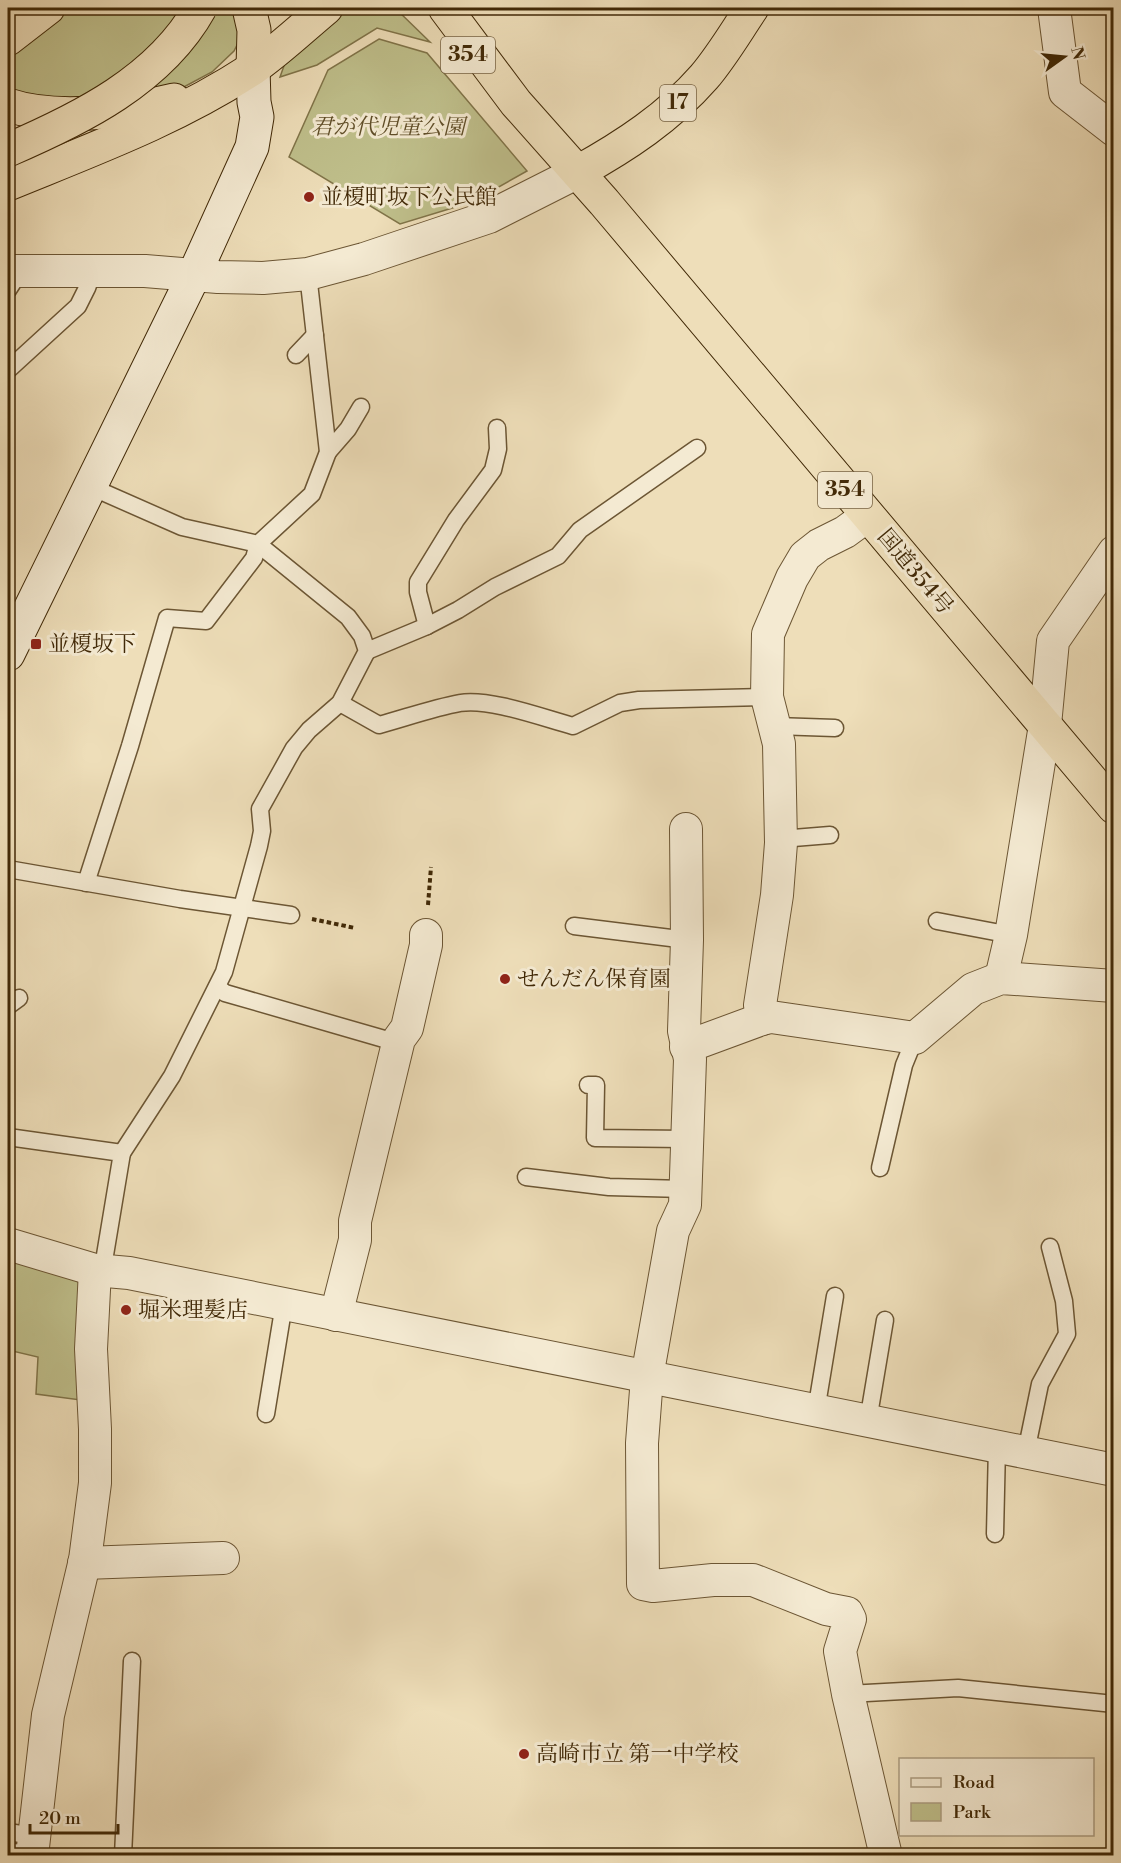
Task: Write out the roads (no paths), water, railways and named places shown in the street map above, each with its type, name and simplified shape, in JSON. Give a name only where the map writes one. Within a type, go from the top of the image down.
[{"type":"highway","points":[[8,39],[48,8]]},
{"type":"highway","points":[[8,150],[82,115],[119,93],[141,76],[180,38],[200,8]]},
{"type":"highway","points":[[249,8],[254,30],[253,68]]},
{"type":"highway","points":[[8,184],[120,140],[169,117],[253,68],[326,8]]},
{"type":"highway","name":"354","points":[[419,8],[516,103],[578,172]]},
{"type":"highway","name":"354","points":[[445,8],[516,103]]},
{"type":"highway","name":"17","points":[[578,172],[634,139],[670,110],[705,76],[752,8]]},
{"type":"highway","points":[[8,105],[43,112],[90,113],[125,110],[216,90]]},
{"type":"highway","name":"国道354号","points":[[578,172],[1113,807]]},
{"type":"street","points":[[1054,8],[1065,92],[1113,130]]},
{"type":"street","points":[[8,654],[194,275],[252,147],[257,117],[253,68]]},
{"type":"street","points":[[12,277],[93,271],[145,271],[263,278],[308,274],[364,259],[489,217],[578,172]]},
{"type":"street","points":[[762,1019],[759,1005],[777,895],[781,840],[779,744],[771,711],[768,634],[792,578],[805,556],[867,516]]},
{"type":"street","points":[[1001,978],[1011,935],[1045,725],[1053,641],[1113,552]]},
{"type":"street","points":[[686,829],[687,940],[684,1031],[690,1059],[685,1205],[673,1231],[647,1377],[642,1443],[643,1584],[653,1586],[713,1580],[753,1580],[826,1609],[847,1613],[850,1619],[840,1651],[886,1856]]},
{"type":"street","points":[[336,1315],[355,1240],[355,1221],[399,1039],[407,1028],[426,945],[426,935]]},
{"type":"street","points":[[686,1047],[771,1017],[915,1038],[973,989],[1001,978],[1113,986]]},
{"type":"street","points":[[8,1244],[95,1270],[129,1273],[1113,1470]]},
{"type":"street","points":[[23,1846],[48,1715],[84,1563],[95,1483],[95,1429],[103,1373],[91,1349],[95,1270]]},
{"type":"street","points":[[84,1563],[223,1558]]},
{"type":"lane","points":[[8,370],[78,306],[93,271]]},
{"type":"lane","points":[[308,274],[328,452]]},
{"type":"lane","points":[[296,355],[315,335]]},
{"type":"lane","points":[[86,883],[130,746],[167,618],[206,621],[254,558],[258,544],[312,494],[328,452],[348,429],[361,406]]},
{"type":"lane","points":[[427,626],[418,592],[418,582],[456,520],[493,470],[498,449],[497,428]]},
{"type":"lane","points":[[95,1270],[104,1261],[122,1153],[171,1076],[224,972],[262,831],[260,809],[294,748],[309,730],[340,703],[367,651],[427,626],[495,587],[558,556],[580,530],[697,448]]},
{"type":"lane","points":[[89,486],[182,527],[258,544],[348,617],[362,636],[367,651]]},
{"type":"lane","points":[[340,703],[379,725],[460,703],[476,702],[573,726],[620,703],[639,700],[771,711],[835,728]]},
{"type":"lane","points":[[781,840],[830,836]]},
{"type":"lane","points":[[8,869],[180,899],[291,915]]},
{"type":"lane","points":[[937,921],[1011,935]]},
{"type":"lane","points":[[573,926],[687,940]]},
{"type":"lane","points":[[217,987],[225,993],[398,1043]]},
{"type":"lane","points":[[880,1168],[904,1065],[915,1038]]},
{"type":"lane","points":[[588,1085],[596,1085],[595,1138],[686,1139]]},
{"type":"lane","points":[[8,1137],[122,1153]]},
{"type":"lane","points":[[526,1177],[609,1187],[684,1189]]},
{"type":"lane","points":[[994,1534],[1011,1449],[1040,1384],[1067,1334],[1064,1301],[1050,1247]]},
{"type":"lane","points":[[816,1411],[835,1296]]},
{"type":"lane","points":[[266,1414],[284,1304]]},
{"type":"lane","points":[[868,1421],[885,1320]]},
{"type":"lane","points":[[123,1856],[132,1661]]},
{"type":"lane","points":[[848,1694],[958,1688],[1113,1704]]},
{"type":"place","name":"並榎町坂下公民館","points":[[309,197]]},
{"type":"place","name":"並榎坂下","points":[[36,644]]},
{"type":"place","name":"せんだん保育園","points":[[505,979]]},
{"type":"place","name":"堀米理髪店","points":[[126,1310]]},
{"type":"place","name":"高崎市立 第一中学校","points":[[524,1754]]},
{"type":"park label","name":"君が代児童公園","points":[[388,127]]}]
